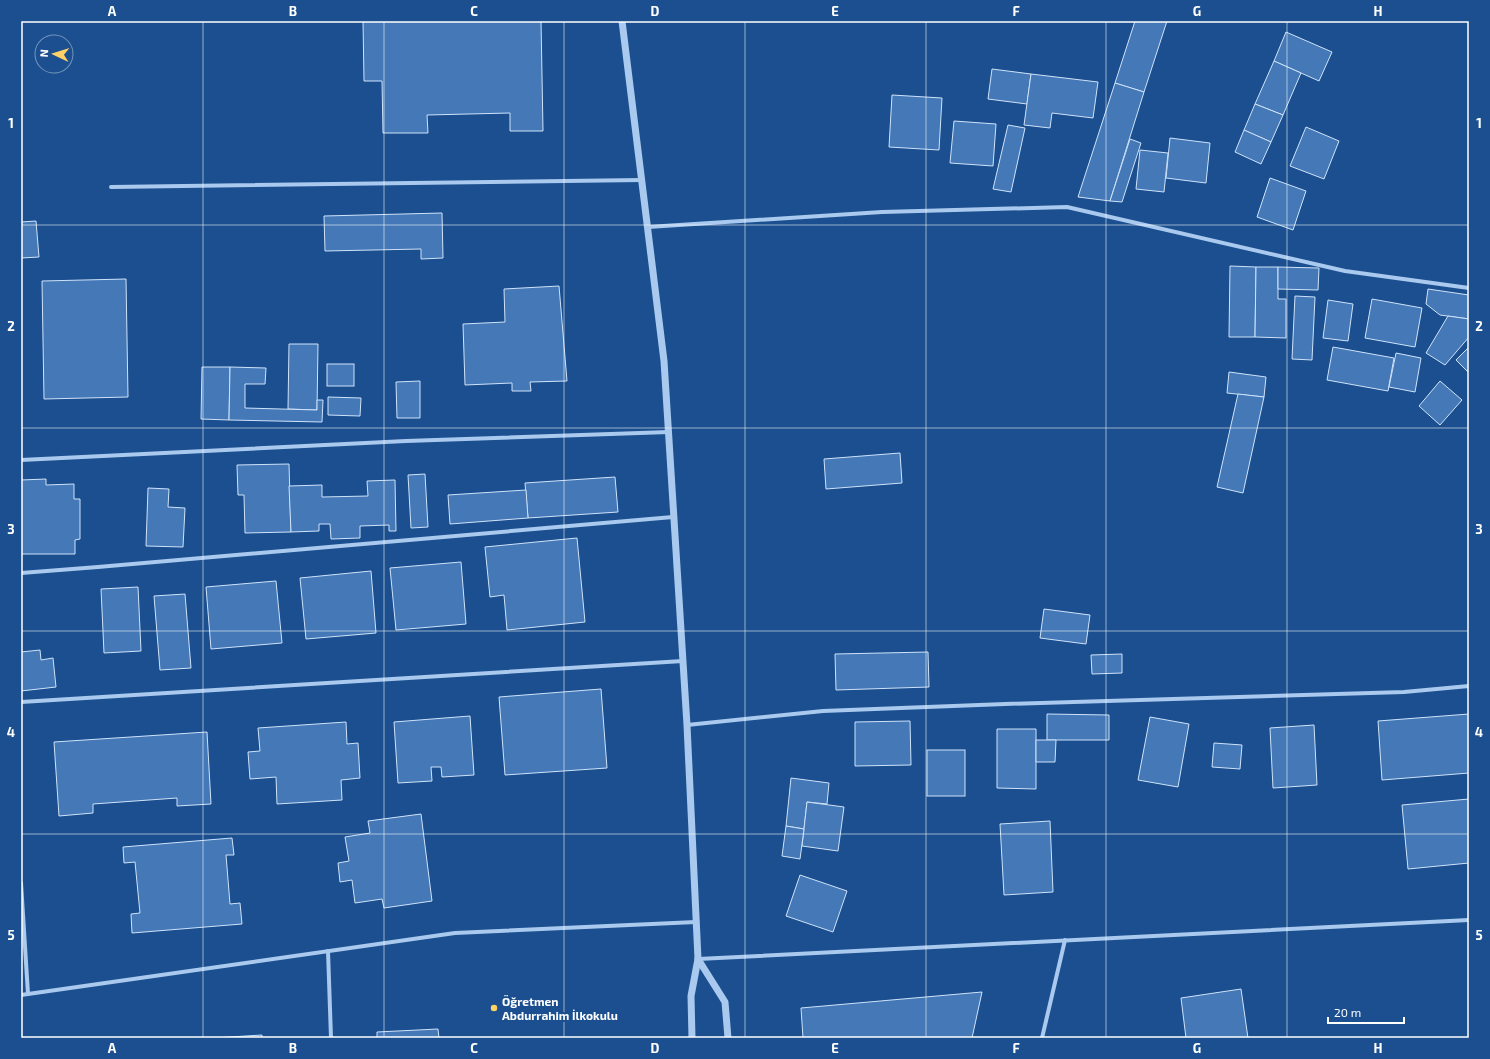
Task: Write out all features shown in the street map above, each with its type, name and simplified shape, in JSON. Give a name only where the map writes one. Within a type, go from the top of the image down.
[{"type":"street","points":[[622,21],[664,361],[669,432],[687,725],[698,959],[691,996],[692,1038]]},
{"type":"street","points":[[111,187],[642,180]]},
{"type":"street","points":[[648,227],[882,212],[1067,207],[1345,271],[1469,288]]},
{"type":"street","points":[[21,460],[406,441],[669,432]]},
{"type":"street","points":[[21,573],[673,516]]},
{"type":"street","points":[[21,702],[683,661]]},
{"type":"street","points":[[687,725],[823,711],[1404,692],[1469,686]]},
{"type":"street","points":[[21,883],[28,994]]},
{"type":"street","points":[[698,959],[1469,920]]},
{"type":"street","points":[[21,995],[455,933],[696,922]]},
{"type":"street","points":[[1042,1038],[1065,940]]},
{"type":"street","points":[[328,951],[331,1038]]},
{"type":"street","points":[[698,959],[725,1002],[728,1038]]},
{"type":"building","points":[[363,21],[541,21],[543,131],[510,131],[510,113],[427,115],[428,133],[383,133],[382,81],[364,81]]},
{"type":"building","points":[[1135,21],[1167,21],[1144,92],[1115,83]]},
{"type":"building","points":[[1286,32],[1332,52],[1319,81],[1274,61]]},
{"type":"building","points":[[1274,61],[1301,73],[1283,115],[1255,104]]},
{"type":"building","points":[[992,69],[1031,74],[1027,104],[988,99]]},
{"type":"building","points":[[1031,74],[1098,82],[1093,118],[1052,113],[1050,128],[1024,125]]},
{"type":"building","points":[[1115,83],[1144,92],[1110,201],[1078,197]]},
{"type":"building","points":[[892,95],[942,98],[939,150],[889,147]]},
{"type":"building","points":[[1255,104],[1283,115],[1271,142],[1244,130]]},
{"type":"building","points":[[954,121],[996,124],[993,166],[950,163]]},
{"type":"building","points":[[1008,125],[1025,128],[1011,192],[993,189]]},
{"type":"building","points":[[1306,127],[1339,141],[1324,179],[1290,166]]},
{"type":"building","points":[[1244,130],[1271,142],[1261,164],[1235,152]]},
{"type":"building","points":[[1170,138],[1210,143],[1206,183],[1166,178]]},
{"type":"building","points":[[1130,139],[1141,143],[1122,202],[1110,201]]},
{"type":"building","points":[[1140,150],[1168,153],[1164,192],[1136,189]]},
{"type":"building","points":[[1270,178],[1306,191],[1293,230],[1257,217]]},
{"type":"building","points":[[442,213],[443,258],[421,259],[421,249],[325,251],[324,216]]},
{"type":"building","points":[[36,221],[39,257],[21,258],[21,222]]},
{"type":"building","points":[[1230,266],[1256,267],[1255,337],[1229,337]]},
{"type":"building","points":[[1256,267],[1278,267],[1278,299],[1286,299],[1286,338],[1255,337]]},
{"type":"building","points":[[1278,267],[1319,268],[1318,290],[1278,289]]},
{"type":"building","points":[[126,279],[128,397],[44,399],[42,281]]},
{"type":"building","points":[[559,286],[567,381],[530,382],[531,391],[512,391],[512,383],[465,385],[463,324],[505,322],[504,289]]},
{"type":"building","points":[[1428,289],[1469,295],[1469,319],[1440,315],[1426,304]]},
{"type":"building","points":[[1295,296],[1315,297],[1312,360],[1292,359]]},
{"type":"building","points":[[1372,299],[1422,308],[1415,347],[1365,338]]},
{"type":"building","points":[[1328,300],[1353,304],[1348,341],[1323,338]]},
{"type":"building","points":[[1448,316],[1469,319],[1469,337],[1445,365],[1426,353]]},
{"type":"building","points":[[289,344],[318,344],[317,410],[288,409]]},
{"type":"building","points":[[1333,347],[1394,358],[1388,391],[1327,380]]},
{"type":"building","points":[[1469,347],[1469,373],[1456,360]]},
{"type":"building","points":[[1396,353],[1421,358],[1415,392],[1389,387]]},
{"type":"building","points":[[327,364],[354,364],[354,386],[327,386]]},
{"type":"building","points":[[202,367],[230,367],[229,420],[201,419]]},
{"type":"building","points":[[230,367],[266,368],[265,384],[245,384],[245,408],[317,410],[317,400],[323,400],[322,422],[229,420]]},
{"type":"building","points":[[1229,372],[1266,377],[1264,397],[1227,393]]},
{"type":"building","points":[[420,381],[420,418],[397,418],[396,382]]},
{"type":"building","points":[[1440,381],[1462,400],[1440,425],[1419,406]]},
{"type":"building","points":[[1238,394],[1264,397],[1243,493],[1217,487]]},
{"type":"building","points":[[328,397],[361,398],[360,416],[328,415]]},
{"type":"building","points":[[900,453],[902,483],[826,489],[824,459]]},
{"type":"building","points":[[289,464],[291,532],[245,533],[244,495],[238,495],[237,465]]},
{"type":"building","points":[[425,474],[428,527],[411,528],[408,475]]},
{"type":"building","points":[[615,477],[618,512],[528,518],[525,483]]},
{"type":"building","points":[[46,479],[46,485],[74,484],[74,499],[80,499],[80,539],[75,540],[75,554],[21,554],[21,480]]},
{"type":"building","points":[[395,480],[396,531],[389,531],[389,525],[360,526],[360,538],[331,539],[330,524],[319,524],[319,531],[291,532],[289,486],[322,485],[322,497],[368,496],[367,481]]},
{"type":"building","points":[[148,488],[169,489],[168,507],[185,508],[183,547],[146,546]]},
{"type":"building","points":[[526,490],[528,518],[450,524],[448,495]]},
{"type":"building","points":[[577,538],[585,622],[507,630],[504,595],[490,597],[485,547]]},
{"type":"building","points":[[461,562],[466,624],[396,630],[390,568]]},
{"type":"building","points":[[371,571],[376,633],[306,639],[300,578]]},
{"type":"building","points":[[276,581],[282,643],[211,649],[206,587]]},
{"type":"building","points":[[138,587],[141,651],[104,653],[101,589]]},
{"type":"building","points":[[185,594],[191,668],[160,670],[154,596]]},
{"type":"building","points":[[1044,609],[1090,615],[1086,644],[1040,638]]},
{"type":"building","points":[[40,650],[41,660],[53,658],[56,687],[21,691],[21,652]]},
{"type":"building","points":[[928,652],[929,687],[836,690],[835,654]]},
{"type":"building","points":[[1122,654],[1122,673],[1092,674],[1091,655]]},
{"type":"building","points":[[601,689],[607,768],[505,775],[499,697]]},
{"type":"building","points":[[1047,714],[1109,715],[1109,740],[1047,740]]},
{"type":"building","points":[[1469,714],[1469,773],[1382,780],[1378,721]]},
{"type":"building","points":[[470,716],[474,775],[442,777],[441,767],[431,767],[432,781],[398,783],[394,722]]},
{"type":"building","points":[[1150,717],[1189,724],[1178,787],[1138,780]]},
{"type":"building","points":[[910,721],[911,765],[855,766],[855,722]]},
{"type":"building","points":[[346,722],[347,744],[358,743],[360,778],[341,780],[342,800],[277,804],[276,777],[250,779],[248,752],[260,751],[258,728]]},
{"type":"building","points":[[1314,725],[1317,785],[1273,788],[1270,728]]},
{"type":"building","points":[[997,729],[1036,729],[1036,789],[997,788]]},
{"type":"building","points":[[207,732],[211,804],[177,806],[177,798],[93,804],[93,813],[59,816],[54,742]]},
{"type":"building","points":[[1036,740],[1056,740],[1055,762],[1036,762]]},
{"type":"building","points":[[1214,743],[1242,745],[1240,769],[1212,767]]},
{"type":"building","points":[[927,750],[965,750],[965,796],[927,796]]},
{"type":"building","points":[[791,778],[829,783],[827,804],[807,802],[804,829],[786,826]]},
{"type":"building","points":[[1469,799],[1469,863],[1408,869],[1402,805]]},
{"type":"building","points":[[807,802],[844,807],[838,851],[802,846]]},
{"type":"building","points":[[421,814],[432,901],[384,908],[382,899],[355,903],[352,880],[340,882],[338,863],[349,861],[345,837],[370,833],[368,821]]},
{"type":"building","points":[[1050,821],[1053,892],[1004,895],[1000,824]]},
{"type":"building","points":[[786,826],[804,829],[800,859],[782,856]]},
{"type":"building","points":[[232,838],[234,855],[226,855],[230,904],[240,903],[242,924],[132,933],[131,914],[140,913],[135,862],[124,863],[123,847]]},
{"type":"building","points":[[800,875],[847,891],[833,932],[786,916]]},
{"type":"building","points":[[1241,989],[1248,1038],[1186,1038],[1181,998]]},
{"type":"building","points":[[982,992],[972,1038],[803,1038],[801,1008]]},
{"type":"building","points":[[438,1029],[439,1038],[377,1038],[377,1032]]},
{"type":"building","points":[[262,1035],[262,1038],[214,1038]]},
{"type":"place","name":"Öğretmen Abdurrahim İlkokulu","points":[[494,1008]]}]
